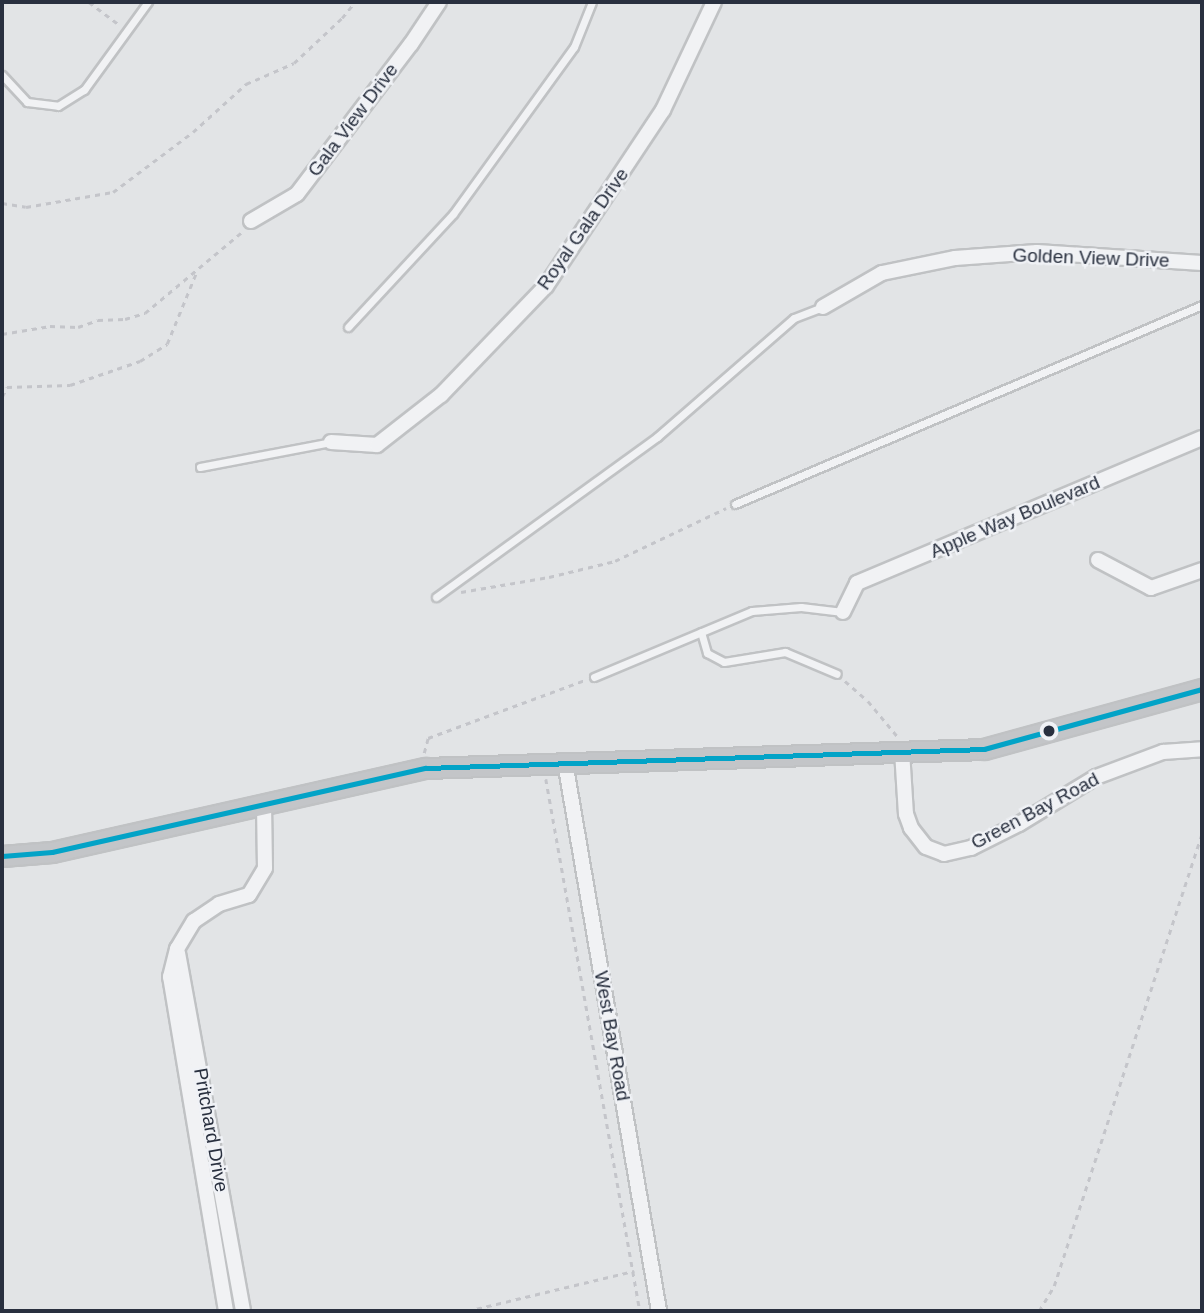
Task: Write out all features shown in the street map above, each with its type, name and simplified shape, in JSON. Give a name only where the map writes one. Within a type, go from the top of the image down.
[{"type":"main road","points":[[2,856],[52,852],[426,768],[984,749],[1202,689]]},
{"type":"street","name":"Gala View Drive","points":[[251,221],[297,194],[411,44],[439,2]]},
{"type":"street","name":"Royal Gala Drive","points":[[331,442],[377,445],[441,395],[546,286],[663,110],[715,2]]},
{"type":"street","name":"Golden View Drive","points":[[824,307],[882,273],[956,258],[1037,252],[1202,263]]},
{"type":"street","name":"Apple Way Boulevard","points":[[843,612],[858,583],[1202,438]]},
{"type":"street","points":[[1098,561],[1151,588],[1202,570]]},
{"type":"street","name":"Green Bay Road","points":[[902,751],[906,814],[911,828],[926,847],[944,853],[971,848],[1096,777],[1163,752],[1202,749]]},
{"type":"street","name":"West Bay Road","points":[[565,762],[659,1311]]},
{"type":"street","name":"Pritchard Drive","points":[[226,1311],[170,977],[177,948],[194,921],[219,904],[250,895],[265,868],[264,806]]},
{"type":"street","name":"Pritchard Drive","points":[[177,948],[243,1311]]},
{"type":"lane","points":[[2,75],[27,102],[58,106],[84,90],[148,2]]},
{"type":"lane","points":[[348,327],[453,214],[574,47],[592,2]]},
{"type":"lane","points":[[735,504],[1202,305]]},
{"type":"lane","points":[[436,597],[657,437],[794,318],[824,307]]},
{"type":"lane","points":[[201,467],[331,442]]},
{"type":"lane","points":[[594,677],[752,611],[801,607],[843,612]]},
{"type":"lane","points":[[701,632],[707,653],[724,662],[785,652],[837,674]]},
{"type":"path","points":[[89,2],[127,31]]},
{"type":"path","points":[[2,203],[26,207],[113,192],[193,132],[246,84],[294,63],[342,18],[355,2]]},
{"type":"path","points":[[2,334],[50,326],[78,327],[99,320],[125,319],[145,313],[235,241],[251,221]]},
{"type":"path","points":[[2,397],[7,387],[70,385],[140,361],[167,344],[197,270]]},
{"type":"path","points":[[436,597],[549,577],[615,561],[735,504]]},
{"type":"path","points":[[837,674],[897,732],[902,751]]},
{"type":"path","points":[[426,768],[424,751],[428,738],[594,677]]},
{"type":"path","points":[[544,762],[640,1311]]},
{"type":"path","points":[[1039,1311],[1058,1273],[1202,834]]},
{"type":"path","points":[[467,1311],[651,1267]]},
{"type":"path","points":[[1190,1311],[1202,1310]]},
{"type":"transit line","points":[[2,856],[52,852],[426,768],[984,749],[1202,689]]}]
